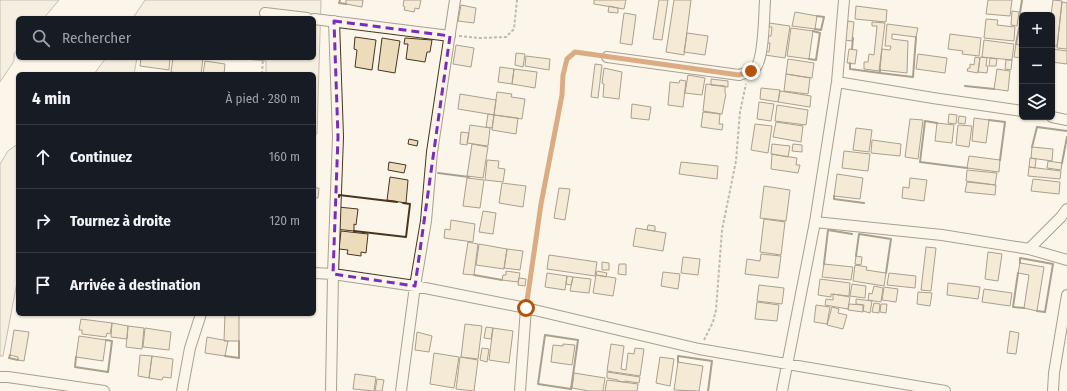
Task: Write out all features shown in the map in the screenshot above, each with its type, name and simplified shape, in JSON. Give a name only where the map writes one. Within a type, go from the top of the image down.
[{"type":"street","points":[[401,391],[415,286],[426,221],[432,152],[455,0]]},
{"type":"street","points":[[607,57],[739,75],[748,72],[757,66],[761,57],[765,0]]},
{"type":"street","points":[[782,391],[786,364],[815,222],[837,82],[844,0]]},
{"type":"street","points":[[265,13],[290,16]]},
{"type":"street","points":[[316,19],[450,36]]},
{"type":"street","points":[[331,391],[333,274],[338,137],[334,21]]},
{"type":"street","points":[[837,82],[1019,111]]},
{"type":"street","points":[[1055,118],[1067,120]]},
{"type":"street","points":[[1028,249],[1061,217],[1067,209]]},
{"type":"street","points":[[815,222],[942,235],[1028,249],[1067,260]]},
{"type":"street","points":[[316,273],[333,274],[415,286],[526,308],[700,349],[945,391]]},
{"type":"street","points":[[1053,391],[1054,373],[1067,295]]},
{"type":"street","points":[[520,391],[526,308]]},
{"type":"street","points":[[182,391],[190,348],[200,316]]},
{"type":"street","points":[[0,377],[104,391]]},
{"type":"path","points":[[450,36],[480,38],[506,37],[514,30],[517,0]]},
{"type":"path","points":[[526,308],[541,204],[562,95],[563,75],[567,59],[575,52],[607,57]]},
{"type":"path","points":[[262,72],[263,60]]},
{"type":"path","points":[[700,349],[713,322],[716,310],[722,230],[736,161],[740,112],[748,72]]},
{"type":"highlighted area","points":[[334,21],[450,36],[415,286],[333,274],[338,137]]},
{"type":"shaded area","points":[[0,0],[59,0],[46,16],[16,16],[16,52],[14,54],[14,61],[0,82]]},
{"type":"shaded area","points":[[145,0],[321,0],[317,134],[316,72],[266,72],[266,61],[256,60],[316,60],[316,16],[134,16]]},
{"type":"shaded area","points":[[104,60],[137,60],[134,72],[96,72]]},
{"type":"shaded area","points":[[16,145],[16,288],[3,356],[0,356],[0,164],[8,151]]},
{"type":"building","points":[[346,0],[363,0],[362,7],[346,4]]},
{"type":"building","points":[[404,0],[421,0],[419,9],[415,8],[414,12],[404,10]]},
{"type":"building","points":[[594,0],[626,0],[624,9],[594,4]]},
{"type":"building","points":[[659,0],[668,0],[662,40],[653,39]]},
{"type":"building","points":[[674,0],[691,0],[684,55],[666,52]]},
{"type":"building","points":[[988,0],[1012,0],[1010,16],[986,14]]},
{"type":"building","points":[[1053,0],[1062,1],[1057,46],[1055,46],[1055,12],[1051,12]]},
{"type":"building","points":[[1062,2],[1067,3],[1067,49],[1057,48]]},
{"type":"building","points":[[461,5],[476,8],[474,23],[458,21]]},
{"type":"building","points":[[609,6],[618,8],[618,13],[608,12]]},
{"type":"building","points":[[856,6],[887,10],[886,22],[855,19]]},
{"type":"building","points":[[1012,11],[1019,12],[1017,26],[1011,25]]},
{"type":"building","points":[[795,12],[817,16],[815,29],[792,26]]},
{"type":"building","points":[[624,13],[636,15],[632,45],[620,43]]},
{"type":"building","points":[[986,19],[998,20],[997,25],[1015,27],[1014,41],[984,38]]},
{"type":"building","points":[[848,21],[854,22],[852,41],[845,40]]},
{"type":"building","points":[[872,22],[885,23],[879,71],[864,69],[864,62],[868,62],[869,54],[874,55],[877,26],[872,26]]},
{"type":"building","points":[[769,23],[790,26],[785,58],[765,55],[765,51],[769,52],[770,43],[767,43],[768,36],[771,36],[772,27],[769,27]]},
{"type":"building","points":[[887,24],[918,28],[916,37],[892,34],[892,39],[908,41],[907,73],[880,70],[882,49],[890,50],[891,46],[885,46]]},
{"type":"building","points":[[791,28],[813,31],[809,59],[787,56]]},
{"type":"building","points":[[687,33],[708,36],[705,55],[684,52]]},
{"type":"building","points":[[950,34],[981,38],[979,56],[962,54],[963,51],[948,49]]},
{"type":"building","points":[[355,37],[376,40],[372,70],[355,67],[357,50],[354,49]]},
{"type":"building","points":[[382,38],[400,41],[395,73],[378,70]]},
{"type":"building","points":[[405,38],[432,40],[430,52],[427,52],[425,62],[406,59],[408,44],[404,44]]},
{"type":"building","points":[[984,40],[1014,44],[1012,60],[982,57]]},
{"type":"building","points":[[1016,44],[1019,44],[1019,58],[1014,57]]},
{"type":"building","points":[[456,45],[474,48],[471,67],[453,64]]},
{"type":"building","points":[[849,49],[857,50],[855,64],[847,63]]},
{"type":"building","points":[[1055,49],[1067,51],[1067,64],[1055,62]]},
{"type":"building","points":[[516,53],[525,54],[523,67],[515,65]]},
{"type":"building","points":[[918,54],[947,58],[945,73],[916,69]]},
{"type":"building","points":[[526,56],[550,59],[549,70],[525,66]]},
{"type":"building","points":[[975,57],[980,58],[978,73],[967,71],[968,68],[970,68],[970,64],[974,65]]},
{"type":"building","points":[[980,57],[987,58],[987,73],[978,72]]},
{"type":"building","points":[[990,58],[997,59],[996,66],[989,66]]},
{"type":"building","points":[[788,59],[814,63],[812,78],[786,74]]},
{"type":"building","points":[[141,60],[170,60],[169,70],[140,66]]},
{"type":"building","points":[[173,60],[203,60],[201,72],[171,72]]},
{"type":"building","points":[[1006,60],[1012,60],[1011,70],[1005,69]]},
{"type":"building","points":[[205,61],[225,64],[224,72],[203,72]]},
{"type":"building","points":[[595,64],[602,65],[598,98],[591,97]]},
{"type":"building","points":[[500,67],[514,69],[512,84],[498,82]]},
{"type":"building","points":[[604,68],[622,72],[619,99],[603,97],[604,84],[602,83]]},
{"type":"building","points":[[514,69],[537,72],[535,88],[512,84]]},
{"type":"building","points":[[997,69],[1010,71],[1008,91],[994,89]]},
{"type":"building","points":[[786,74],[810,78],[808,94],[784,91]]},
{"type":"building","points":[[688,75],[705,78],[702,95],[685,93]]},
{"type":"building","points":[[711,79],[728,81],[728,87],[711,85]]},
{"type":"building","points":[[680,80],[686,81],[683,107],[668,105],[670,82],[679,83]]},
{"type":"building","points":[[706,84],[725,86],[726,94],[722,114],[703,111]]},
{"type":"building","points":[[761,88],[780,90],[778,102],[760,99]]},
{"type":"building","points":[[780,91],[811,96],[810,107],[778,102]]},
{"type":"building","points":[[497,92],[512,94],[511,97],[525,99],[522,119],[494,115]]},
{"type":"building","points":[[460,94],[496,100],[494,115],[458,109]]},
{"type":"building","points":[[759,102],[774,104],[771,121],[757,119]]},
{"type":"building","points":[[632,104],[651,107],[649,120],[631,118]]},
{"type":"building","points":[[777,105],[808,110],[806,125],[775,121]]},
{"type":"building","points":[[703,112],[720,114],[719,124],[723,124],[722,130],[701,127]]},
{"type":"building","points":[[488,114],[494,115],[492,128],[486,127]]},
{"type":"building","points":[[949,114],[957,115],[956,124],[948,123]]},
{"type":"building","points":[[494,115],[518,118],[516,134],[492,130]]},
{"type":"building","points":[[959,116],[966,117],[965,124],[958,123]]},
{"type":"building","points":[[974,118],[989,120],[986,143],[972,141]]},
{"type":"building","points":[[910,119],[923,120],[918,159],[905,157]]},
{"type":"building","points":[[776,122],[803,126],[801,142],[773,137]]},
{"type":"building","points":[[937,123],[954,125],[952,143],[935,141]]},
{"type":"building","points":[[755,124],[772,126],[768,153],[751,150]]},
{"type":"building","points":[[470,125],[490,128],[488,146],[467,143]]},
{"type":"building","points":[[958,125],[972,126],[969,147],[956,145]]},
{"type":"building","points":[[856,128],[872,130],[869,152],[853,150]]},
{"type":"building","points":[[461,132],[469,133],[467,145],[460,144]]},
{"type":"building","points":[[409,139],[418,141],[417,146],[408,144]]},
{"type":"building","points":[[872,140],[901,144],[900,156],[871,153]]},
{"type":"building","points":[[472,144],[488,147],[483,178],[467,176]]},
{"type":"building","points":[[772,144],[790,146],[788,157],[771,154]]},
{"type":"building","points":[[793,144],[802,145],[802,152],[792,151]]},
{"type":"building","points":[[1032,147],[1053,149],[1052,161],[1031,158]]},
{"type":"building","points":[[844,151],[870,154],[868,171],[842,168]]},
{"type":"building","points":[[772,154],[797,158],[796,165],[800,165],[798,173],[771,169]]},
{"type":"building","points":[[969,156],[1000,160],[999,172],[967,168]]},
{"type":"building","points":[[1030,158],[1036,159],[1035,168],[1029,167]]},
{"type":"building","points":[[487,160],[499,161],[498,168],[505,169],[503,182],[485,180]]},
{"type":"building","points":[[1048,161],[1062,163],[1061,170],[1047,168]]},
{"type":"building","points":[[389,162],[406,165],[404,173],[388,170]]},
{"type":"building","points":[[681,162],[718,166],[717,179],[679,174]]},
{"type":"building","points":[[1029,167],[1061,171],[1060,179],[1028,176]]},
{"type":"building","points":[[967,170],[997,173],[995,185],[966,181]]},
{"type":"building","points":[[837,174],[863,178],[860,199],[834,196]]},
{"type":"building","points":[[390,177],[408,180],[406,203],[387,200]]},
{"type":"building","points":[[467,178],[484,180],[480,208],[463,206]]},
{"type":"building","points":[[910,178],[927,180],[924,201],[902,198],[903,187],[909,188]]},
{"type":"building","points":[[1033,179],[1060,182],[1059,194],[1031,191]]},
{"type":"building","points":[[967,182],[996,185],[995,195],[965,192]]},
{"type":"building","points":[[502,183],[526,186],[523,207],[499,203]]},
{"type":"building","points":[[764,186],[790,190],[786,221],[760,218]]},
{"type":"building","points":[[316,188],[319,188],[318,198],[316,198]]},
{"type":"building","points":[[559,188],[570,189],[565,220],[554,218]]},
{"type":"building","points":[[338,207],[358,209],[356,225],[354,224],[354,231],[335,229]]},
{"type":"building","points":[[483,211],[496,213],[493,234],[479,232]]},
{"type":"building","points":[[764,219],[785,222],[781,255],[760,252]]},
{"type":"building","points":[[451,220],[475,224],[473,242],[444,238],[445,229],[450,230]]},
{"type":"building","points":[[648,225],[655,226],[655,231],[647,230]]},
{"type":"building","points":[[636,228],[666,233],[663,251],[633,246]]},
{"type":"building","points":[[341,231],[368,234],[366,253],[361,252],[361,256],[347,254],[348,250],[339,249]]},
{"type":"building","points":[[468,242],[478,244],[474,275],[463,274]]},
{"type":"building","points":[[479,244],[507,249],[504,269],[476,265]]},
{"type":"building","points":[[926,247],[936,248],[931,291],[921,290]]},
{"type":"building","points":[[507,249],[523,251],[520,270],[504,268]]},
{"type":"building","points":[[988,252],[1002,254],[998,281],[985,279]]},
{"type":"building","points":[[761,254],[781,256],[778,278],[745,274],[747,259],[760,261]]},
{"type":"building","points":[[549,255],[597,262],[595,276],[547,269]]},
{"type":"building","points":[[856,256],[862,257],[861,265],[855,264]]},
{"type":"building","points":[[683,257],[700,259],[698,275],[681,273]]},
{"type":"building","points":[[602,262],[609,263],[609,270],[602,270]]},
{"type":"building","points":[[1020,263],[1044,267],[1037,311],[1024,308],[1029,275],[1018,273]]},
{"type":"building","points":[[619,264],[626,264],[626,275],[618,274]]},
{"type":"building","points":[[824,264],[853,267],[851,280],[822,277]]},
{"type":"building","points":[[855,265],[867,267],[866,270],[886,273],[884,286],[853,281]]},
{"type":"building","points":[[506,271],[520,273],[518,282],[502,280],[503,275],[506,275]]},
{"type":"building","points":[[597,271],[607,273],[606,277],[596,275]]},
{"type":"building","points":[[663,272],[680,274],[678,289],[661,286]]},
{"type":"building","points":[[547,273],[567,276],[565,290],[545,287]]},
{"type":"building","points":[[889,273],[916,276],[915,288],[887,285]]},
{"type":"building","points":[[596,275],[616,278],[613,296],[593,293]]},
{"type":"building","points":[[567,276],[573,277],[571,285],[566,284]]},
{"type":"building","points":[[573,277],[591,279],[589,293],[570,291]]},
{"type":"building","points":[[519,278],[526,279],[525,286],[518,285]]},
{"type":"building","points":[[820,279],[850,283],[849,296],[831,294],[831,297],[818,295]]},
{"type":"building","points":[[948,283],[980,287],[978,299],[947,295]]},
{"type":"building","points":[[852,284],[866,286],[865,298],[850,296]]},
{"type":"building","points":[[759,285],[784,288],[782,304],[757,301]]},
{"type":"building","points":[[874,286],[883,288],[881,302],[868,300],[869,293],[872,294]]},
{"type":"building","points":[[884,287],[898,289],[896,302],[882,300]]},
{"type":"building","points":[[984,289],[1012,293],[1010,306],[982,302]]},
{"type":"building","points":[[918,292],[932,293],[930,306],[917,304]]},
{"type":"building","points":[[833,294],[850,297],[848,309],[825,305],[826,299],[833,300]]},
{"type":"building","points":[[856,299],[872,301],[870,313],[863,311],[864,305],[856,304]]},
{"type":"building","points":[[757,302],[779,305],[777,321],[755,319]]},
{"type":"building","points":[[874,303],[880,304],[879,313],[872,312]]},
{"type":"building","points":[[849,304],[863,305],[863,312],[848,310]]},
{"type":"building","points":[[881,304],[887,304],[886,313],[880,312]]},
{"type":"building","points":[[816,305],[830,307],[827,324],[814,322]]},
{"type":"building","points":[[832,307],[839,309],[838,313],[847,315],[843,329],[827,325]]},
{"type":"building","points":[[225,316],[239,316],[239,341],[224,341]]},
{"type":"building","points":[[81,319],[112,323],[110,334],[107,333],[106,337],[82,334],[82,330],[79,330]]},
{"type":"building","points":[[112,323],[128,326],[127,339],[111,337]]},
{"type":"building","points":[[465,324],[482,326],[478,359],[461,357]]},
{"type":"building","points":[[128,326],[144,328],[142,349],[126,347]]},
{"type":"building","points":[[486,327],[493,328],[491,339],[484,338]]},
{"type":"building","points":[[145,328],[171,332],[169,350],[143,347]]},
{"type":"building","points":[[493,328],[513,331],[509,363],[489,360]]},
{"type":"building","points":[[14,330],[29,332],[24,361],[18,360],[18,357],[10,355]]},
{"type":"building","points":[[1010,331],[1019,333],[1016,354],[1007,353]]},
{"type":"building","points":[[417,332],[432,336],[429,352],[415,350]]},
{"type":"building","points":[[79,336],[106,340],[103,361],[76,357]]},
{"type":"building","points":[[207,337],[228,341],[225,356],[205,353]]},
{"type":"building","points":[[563,344],[575,345],[572,365],[551,362],[553,345],[563,346]]},
{"type":"building","points":[[611,344],[624,346],[621,369],[626,370],[628,353],[634,354],[635,348],[644,349],[640,376],[607,371]]},
{"type":"building","points":[[482,348],[489,349],[487,362],[480,360]]},
{"type":"building","points":[[434,353],[459,357],[454,388],[430,384]]},
{"type":"building","points":[[140,355],[152,356],[149,378],[138,376]]},
{"type":"building","points":[[152,356],[173,359],[171,378],[163,377],[162,380],[149,378]]},
{"type":"building","points":[[460,357],[478,360],[474,391],[456,389]]},
{"type":"building","points":[[660,357],[674,359],[670,386],[656,383]]},
{"type":"building","points":[[678,362],[703,366],[699,391],[674,390]]},
{"type":"building","points":[[607,372],[640,377],[639,383],[618,381],[607,378]]},
{"type":"building","points":[[574,373],[605,378],[603,391],[589,391],[572,388]]},
{"type":"building","points":[[355,374],[376,377],[374,391],[353,389]]},
{"type":"building","points":[[377,379],[384,380],[382,391],[375,391]]},
{"type":"building","points":[[607,380],[638,384],[637,391],[605,391]]},
{"type":"wall","points":[[340,0],[339,3],[346,4]]},
{"type":"wall","points":[[1020,12],[1022,0]]},
{"type":"wall","points":[[815,29],[821,30],[824,17],[817,16]]},
{"type":"wall","points":[[1016,44],[1019,28]]},
{"type":"wall","points":[[809,59],[816,60],[820,33],[813,31]]},
{"type":"wall","points":[[880,70],[880,73],[913,77],[916,37]]},
{"type":"wall","points":[[852,49],[853,38]]},
{"type":"wall","points":[[850,63],[850,69],[880,73]]},
{"type":"wall","points":[[965,86],[994,89]]},
{"type":"wall","points":[[989,120],[1005,122],[1000,160]]},
{"type":"wall","points":[[937,123],[925,121],[920,162],[967,168]]},
{"type":"wall","points":[[1032,147],[1037,127],[1067,131]]},
{"type":"wall","points":[[1062,163],[1067,137]]},
{"type":"wall","points":[[438,173],[469,177]]},
{"type":"wall","points":[[339,197],[339,195],[397,202]]},
{"type":"wall","points":[[834,196],[834,199],[864,203]]},
{"type":"wall","points":[[354,231],[406,237],[410,204],[403,203]]},
{"type":"wall","points":[[824,264],[828,230],[852,234]]},
{"type":"wall","points":[[856,256],[859,234],[891,239],[886,273]]},
{"type":"wall","points":[[1020,263],[1020,258],[1053,264],[1045,312],[1037,311]]},
{"type":"wall","points":[[1018,273],[1013,307],[1024,308]]},
{"type":"wall","points":[[474,275],[502,280]]},
{"type":"wall","points":[[545,335],[578,340],[571,389],[538,384],[545,335]]},
{"type":"wall","points":[[76,357],[75,367],[108,372],[112,341],[106,340]]},
{"type":"wall","points":[[225,356],[239,358],[239,341]]},
{"type":"wall","points":[[10,355],[9,358],[18,360]]},
{"type":"wall","points":[[678,362],[678,356],[712,361],[708,391]]},
{"type":"route","points":[[526,308],[541,204],[562,95],[563,75],[567,59],[575,52],[739,75],[751,71]]}]
